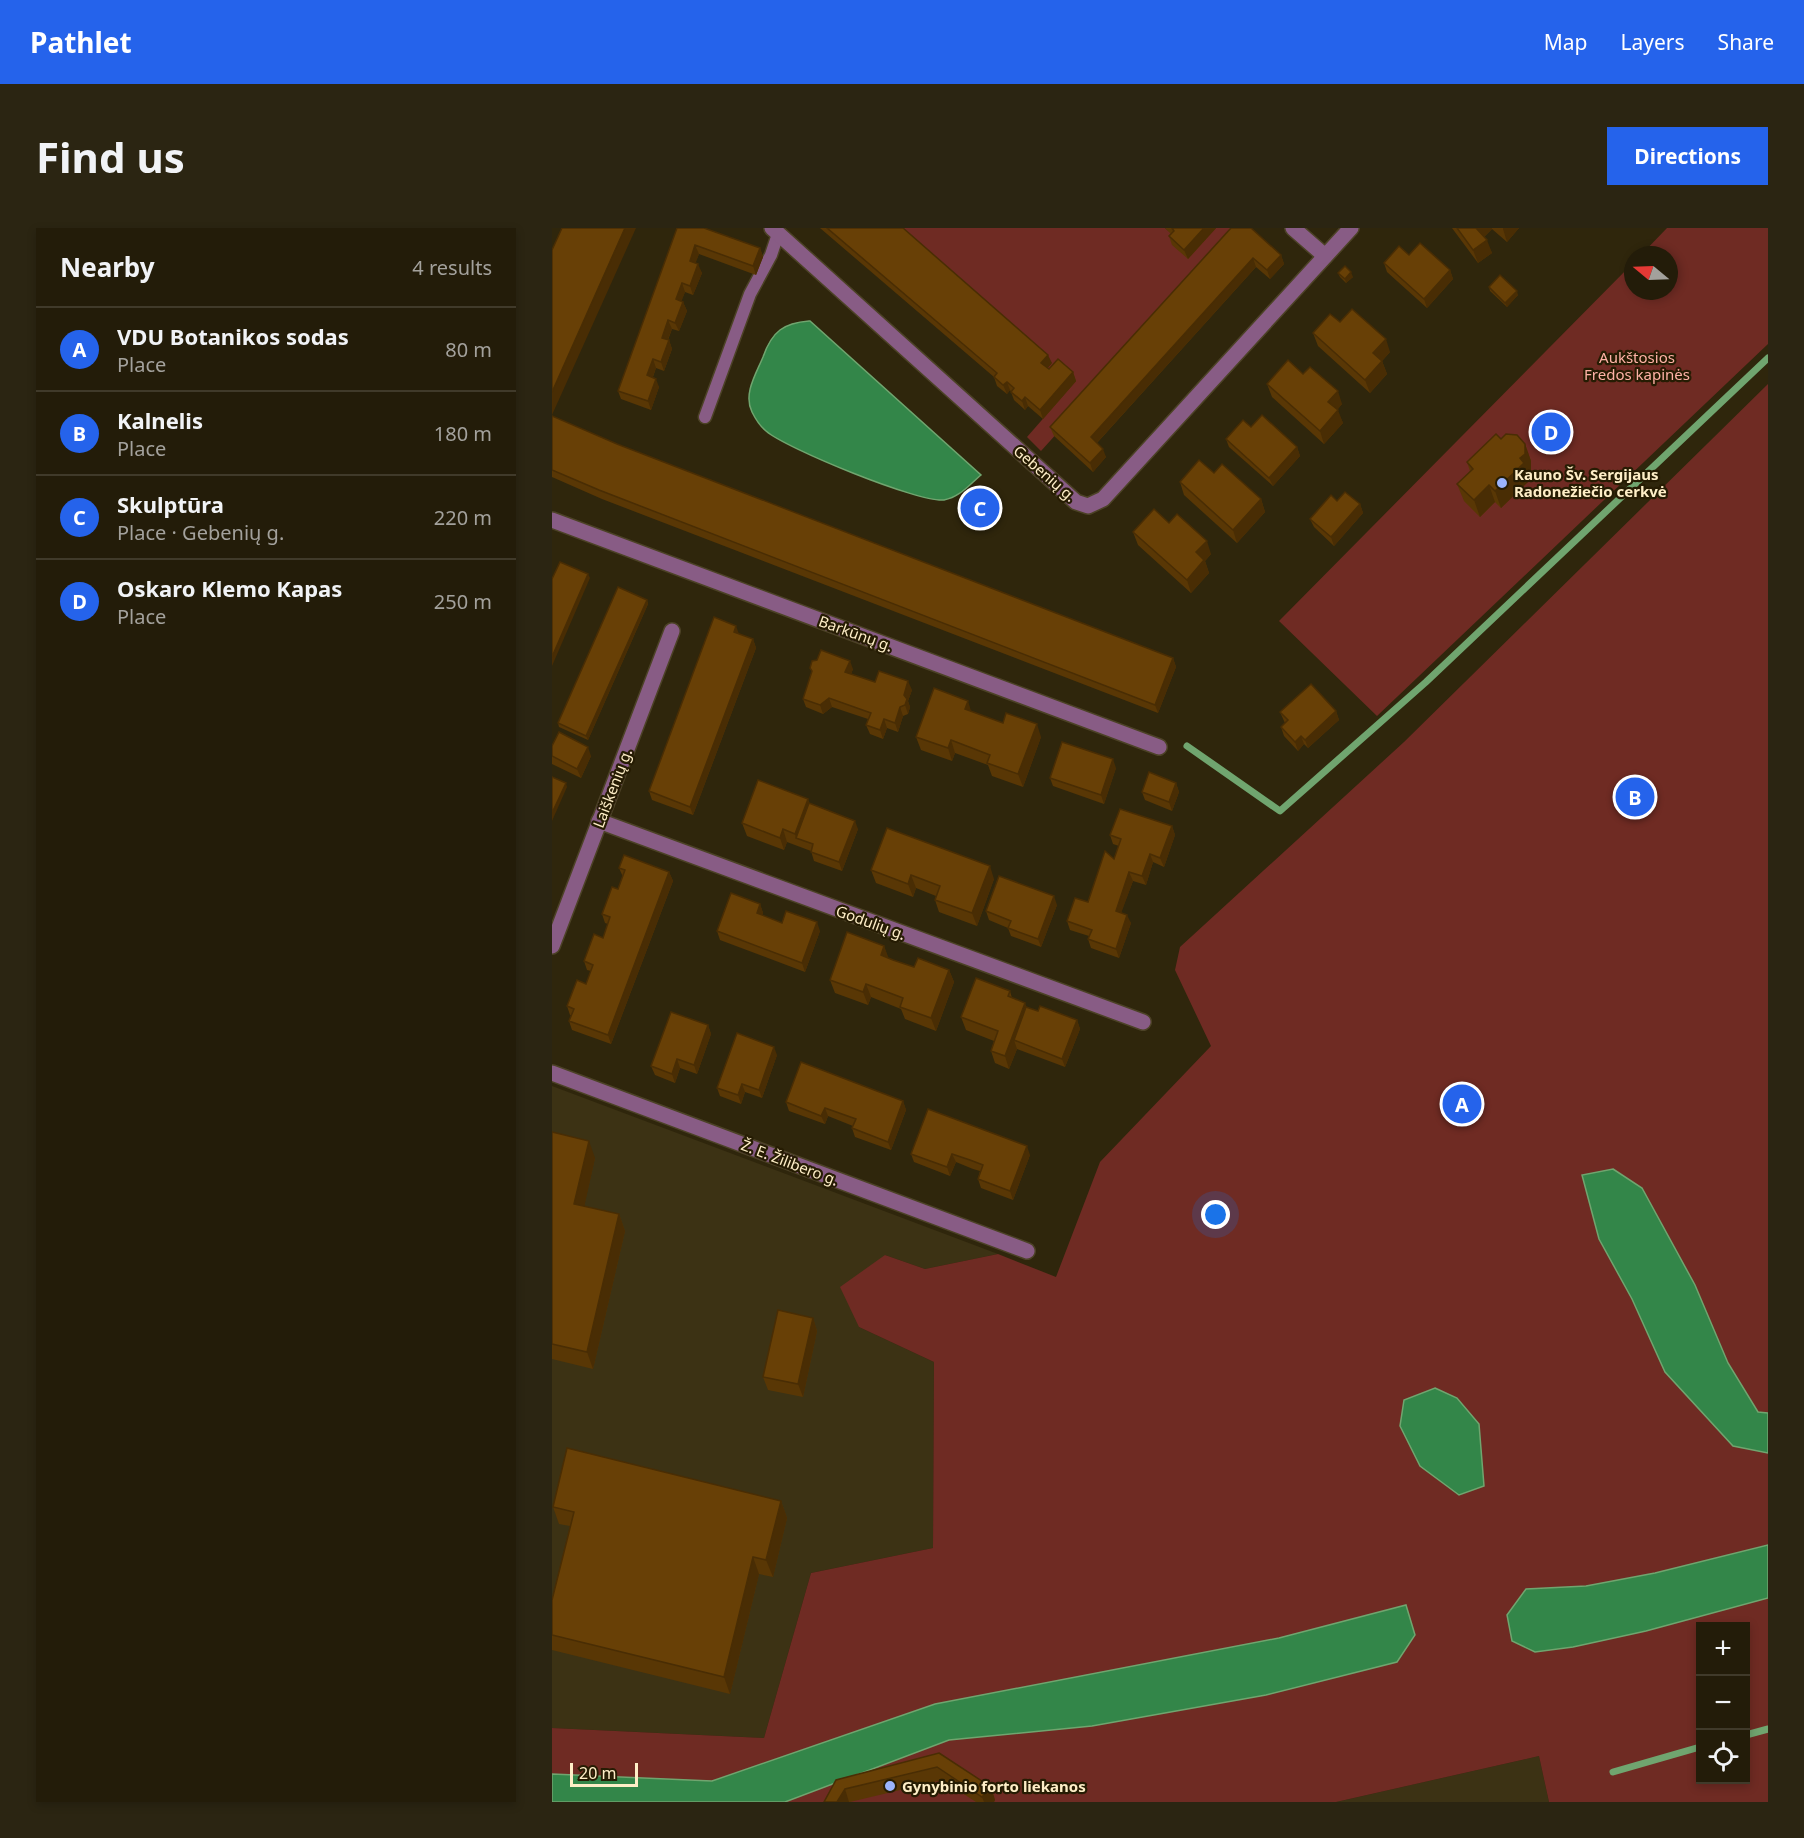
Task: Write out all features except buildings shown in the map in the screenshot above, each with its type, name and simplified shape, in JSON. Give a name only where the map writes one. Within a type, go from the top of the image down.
[{"type":"street","points":[[1293,228],[1325,256]]},
{"type":"street","name":"Gebenių g.","points":[[775,231],[1076,502],[1088,506],[1103,500],[1351,228]]},
{"type":"street","name":"Barkūnų g.","points":[[552,520],[1159,747]]},
{"type":"street","name":"Laiškenių g.","points":[[552,946],[672,631]]},
{"type":"street","name":"Godulių g.","points":[[599,821],[1143,1022]]},
{"type":"street","name":"Ž. E. Žilibero g.","points":[[552,1073],[1027,1251]]},
{"type":"lane","points":[[705,417],[750,294],[771,255],[775,231]]},
{"type":"shaded area","points":[[810,321],[981,475],[955,496],[944,500],[930,499],[882,484],[824,461],[766,431],[756,420],[750,405],[750,391],[754,377],[770,341],[780,330],[786,326]]},
{"type":"shaded area","points":[[552,1086],[998,1254],[925,1269],[885,1255],[859,1327],[934,1362],[933,1548],[811,1573],[764,1738],[552,1728]]},
{"type":"shaded area","points":[[1613,1169],[1642,1188],[1695,1285],[1728,1363],[1758,1412],[1768,1413],[1768,1453],[1733,1446],[1665,1372],[1632,1299],[1599,1239],[1582,1175]]},
{"type":"shaded area","points":[[1435,1388],[1457,1398],[1479,1424],[1484,1486],[1459,1495],[1420,1466],[1400,1426],[1404,1400]]},
{"type":"shaded area","points":[[1768,1545],[1768,1598],[1646,1631],[1573,1647],[1535,1652],[1512,1641],[1507,1615],[1526,1589],[1586,1586],[1655,1573]]},
{"type":"shaded area","points":[[1406,1605],[1415,1635],[1397,1662],[1266,1695],[1092,1726],[949,1740],[785,1802],[552,1802],[552,1774],[712,1781],[935,1704],[1279,1638]]},
{"type":"shaded area","points":[[1539,1756],[1549,1802],[1336,1802]]},
{"type":"green space","points":[[896,228],[1165,228],[1178,239],[1173,245],[1188,258],[1216,228],[1242,228],[1041,451],[1027,437],[1076,381],[1044,372],[1051,364]]},
{"type":"green space","name":"Aukštosios Fredos kapinės","points":[[1667,228],[1768,228],[1768,344],[1377,716],[1279,621],[1624,272],[1624,300],[1678,300],[1678,246],[1650,246]]},
{"type":"green space","points":[[1768,384],[1768,1802],[1549,1802],[1539,1756],[1336,1802],[552,1802],[552,1728],[764,1738],[811,1573],[933,1548],[934,1362],[859,1327],[840,1287],[885,1255],[925,1269],[998,1254],[1056,1277],[1100,1162],[1211,1046],[1175,970],[1180,947],[1404,742]]},
{"type":"waterway","points":[[1187,746],[1280,811],[1426,682],[1768,358]]},
{"type":"waterway","points":[[1750,1734],[1768,1729]]},
{"type":"waterway","points":[[1613,1772],[1696,1748]]},
{"type":"place","name":"Oskaro Klemo Kapas","points":[[1551,432]]},
{"type":"place","name":"Kauno Šv. Sergijaus Radonežiečio cerkvė","points":[[1502,483]]},
{"type":"place","name":"Skulptūra","points":[[980,508]]},
{"type":"place","name":"Kalnelis","points":[[1635,797]]},
{"type":"place","name":"VDU Botanikos sodas","points":[[1462,1104]]},
{"type":"place","name":"Gynybinio forto liekanos","points":[[890,1786]]}]
